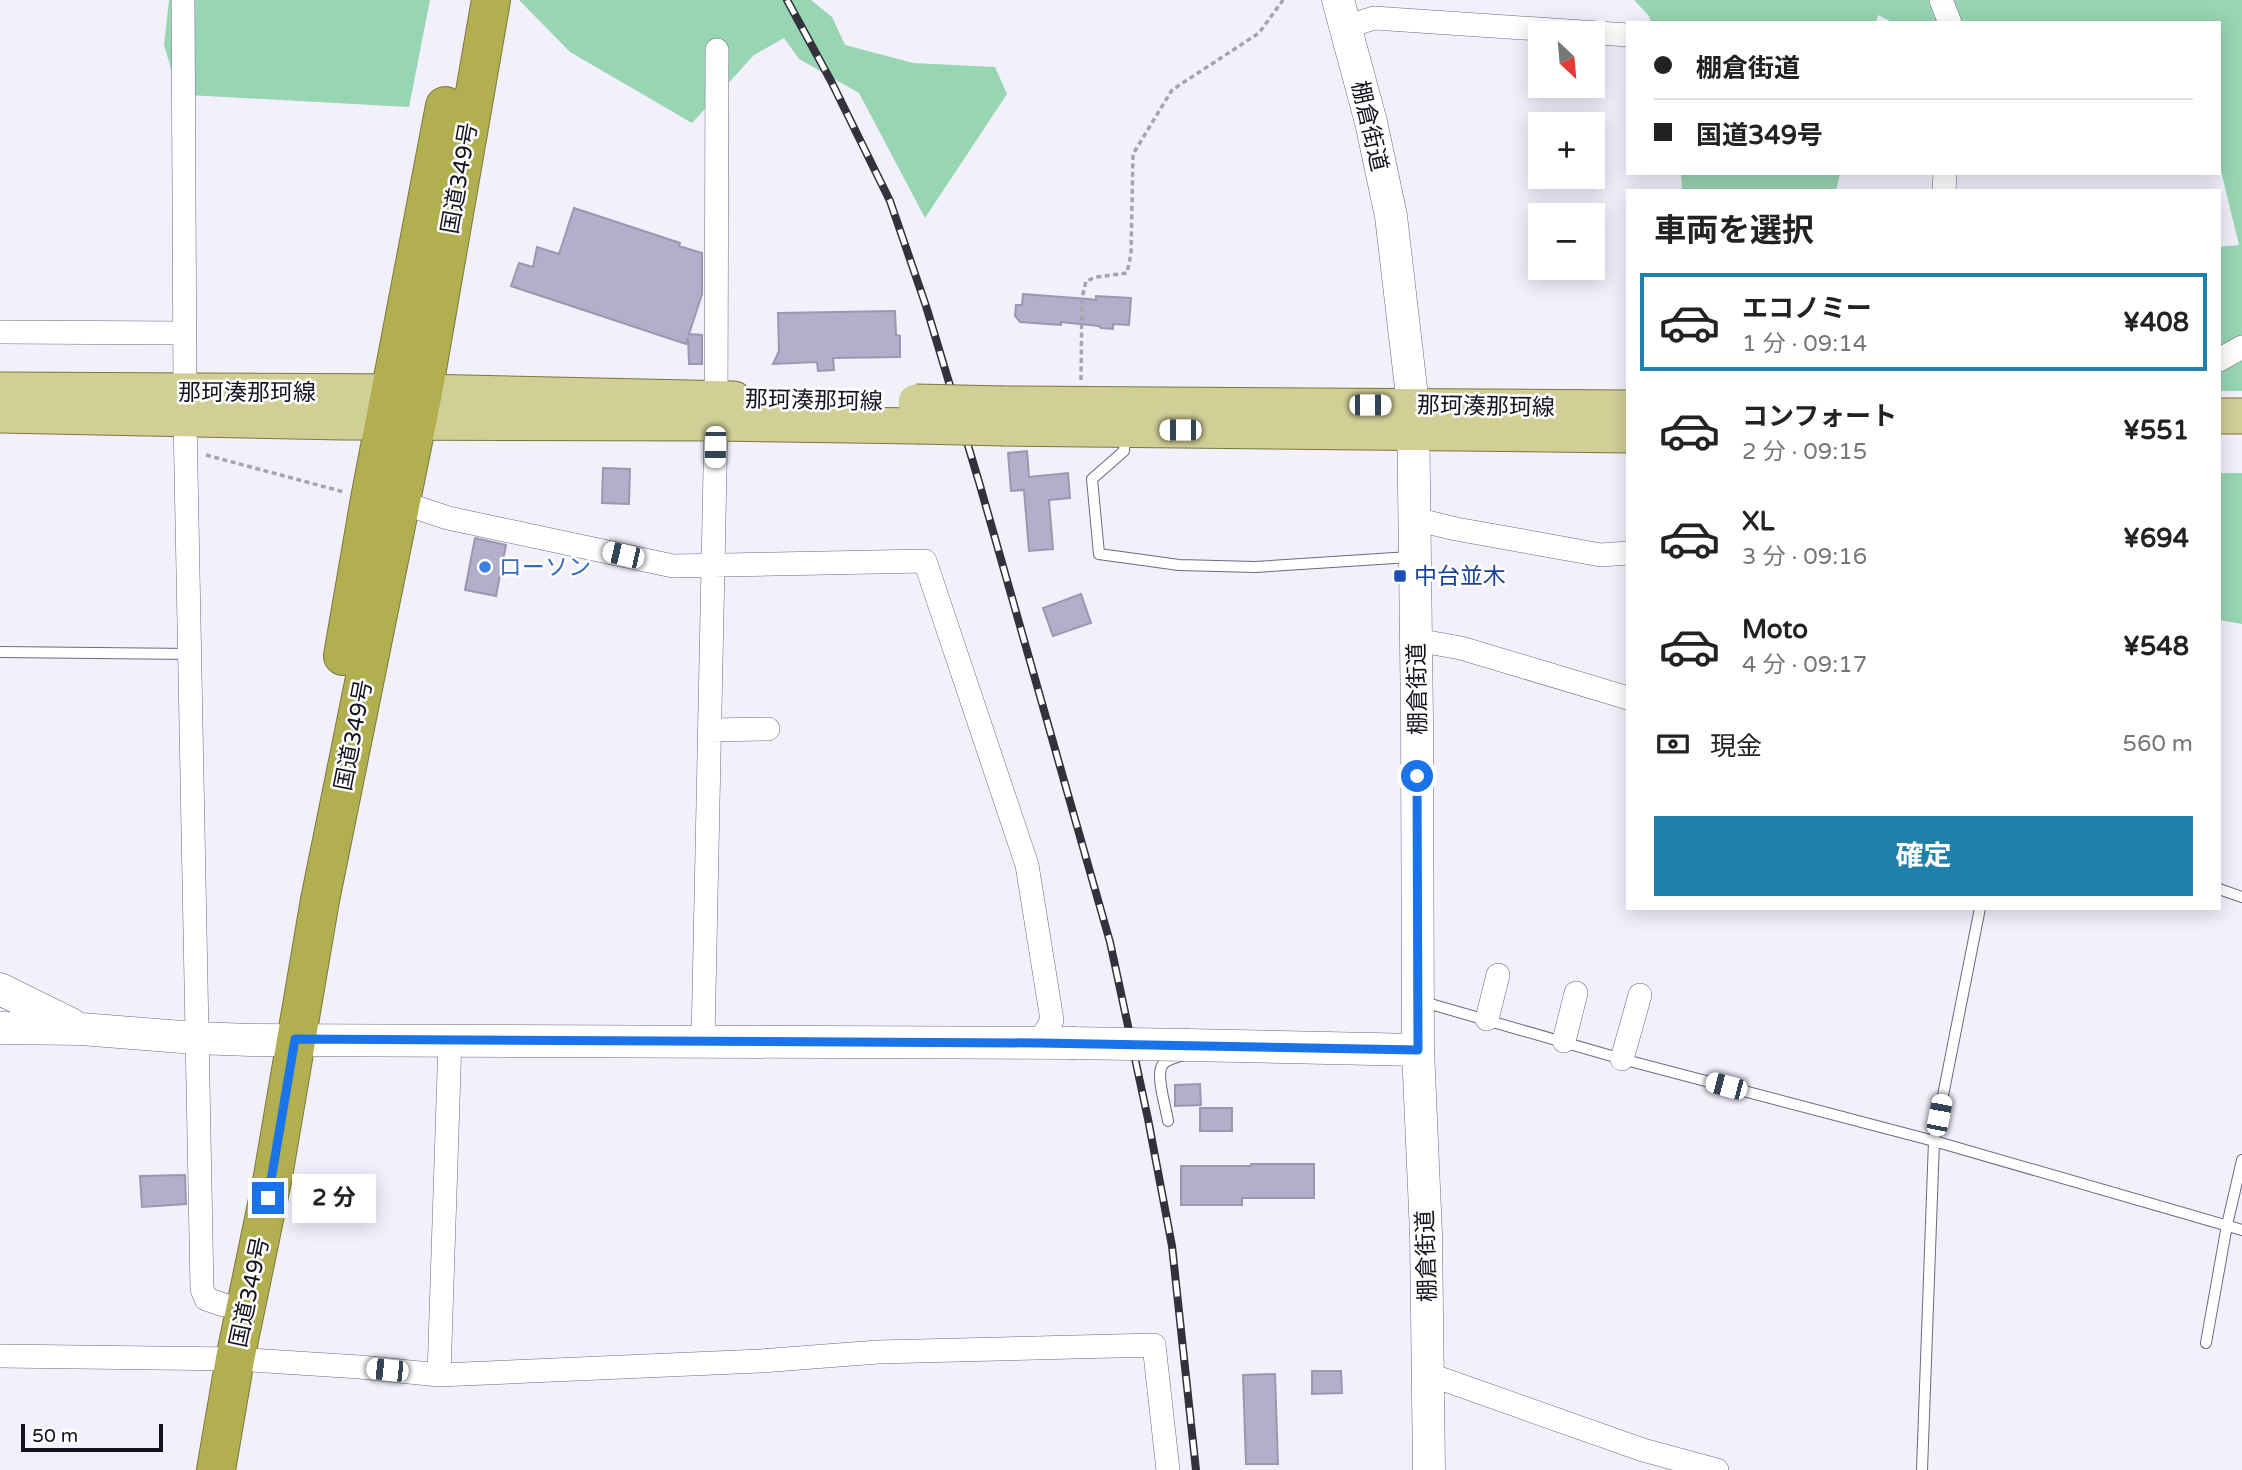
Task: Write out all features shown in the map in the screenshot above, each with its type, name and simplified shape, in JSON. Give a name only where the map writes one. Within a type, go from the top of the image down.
[{"type":"highway","name":"国道349号","points":[[404,407],[430,181],[467,0]]},
{"type":"highway","name":"国道349号","points":[[216,1470],[225,1359],[224,1305],[284,1039],[385,500],[491,0]]},
{"type":"highway","name":"国道349号","points":[[192,1470],[225,1359],[273,1176],[284,1039]]},
{"type":"main road","name":"那珂湊那珂線","points":[[0,390],[185,420]]},
{"type":"main road","name":"那珂湊那珂線","points":[[0,415],[185,420],[404,407],[1413,419],[1626,435]]},
{"type":"main road","name":"那珂湊那珂線","points":[[1004,416],[1125,429],[1626,408]]},
{"type":"main road","points":[[2221,416],[2242,416]]},
{"type":"main road","points":[[2221,440],[2242,440]]},
{"type":"street","points":[[183,0],[183,333],[202,1289],[206,1299],[224,1305]]},
{"type":"street","points":[[1941,0],[1949,21]]},
{"type":"street","points":[[1342,14],[1626,35]]},
{"type":"street","name":"棚倉街道","points":[[1342,14],[1371,122],[1391,216],[1413,419],[1418,1050],[1426,1234],[1429,1470]]},
{"type":"street","points":[[704,1041],[713,566],[717,50]]},
{"type":"street","points":[[0,332],[183,333]]},
{"type":"street","points":[[2221,359],[2242,346]]},
{"type":"street","points":[[385,500],[448,518],[673,566],[925,561],[1027,864],[1052,1020],[1040,1043]]},
{"type":"street","points":[[1415,519],[1601,555],[1626,553]]},
{"type":"street","points":[[1416,640],[1461,648],[1626,697]]},
{"type":"street","points":[[710,730],[768,729]]},
{"type":"street","points":[[1487,1019],[1498,975]]},
{"type":"street","points":[[0,989],[81,1029]]},
{"type":"street","points":[[1564,1041],[1576,993]]},
{"type":"street","points":[[1622,1059],[1640,995]]},
{"type":"street","points":[[0,1028],[81,1029],[195,1038],[1071,1043],[1418,1050]]},
{"type":"street","points":[[439,1375],[450,1040]]},
{"type":"street","points":[[0,1356],[225,1359],[439,1375],[760,1362],[878,1352],[1154,1345],[1168,1470]]},
{"type":"street","points":[[1428,1374],[1642,1460],[1717,1470]]},
{"type":"lane","points":[[1125,429],[1124,451],[1092,479],[1099,554],[1179,565],[1255,567],[1415,556]]},
{"type":"lane","points":[[0,652],[191,654]]},
{"type":"lane","points":[[2221,890],[2242,897]]},
{"type":"lane","points":[[1922,1470],[1934,1141],[1980,910]]},
{"type":"lane","points":[[1418,1000],[1622,1059],[1934,1141],[2242,1230]]},
{"type":"lane","points":[[1168,1121],[1161,1087],[1161,1068],[1171,1059],[1197,1045]]},
{"type":"lane","points":[[2206,1343],[2227,1225],[2242,1160]]},
{"type":"path","points":[[1081,379],[1082,298],[1086,281],[1097,276],[1127,273],[1131,254],[1133,154],[1172,90],[1259,33],[1283,0]]},
{"type":"path","points":[[185,420],[385,500]]},
{"type":"green space","points":[[169,0],[430,0],[409,107],[188,95],[173,75],[164,45]]},
{"type":"green space","points":[[519,0],[811,0],[832,17],[845,45],[913,63],[995,67],[1007,94],[925,218],[859,93],[799,59],[784,38],[754,55],[692,123],[570,52]]},
{"type":"green space","points":[[1634,0],[2242,0],[2242,391],[2221,391],[2221,247],[2239,245],[2221,171],[2221,21],[1890,21],[1878,15],[1876,21],[1650,21]]},
{"type":"green space","points":[[1681,175],[1840,175],[1836,189],[1682,189]]},
{"type":"green space","points":[[2221,473],[2242,473],[2242,624],[2221,620]]},
{"type":"building","points":[[574,208],[680,243],[679,246],[702,253],[702,294],[689,334],[702,335],[702,364],[689,364],[688,338],[686,344],[511,286],[519,263],[533,267],[537,247],[559,254]]},
{"type":"building","points":[[1023,294],[1096,300],[1096,296],[1131,298],[1129,325],[1113,324],[1113,329],[1061,322],[1061,325],[1020,322],[1015,316],[1016,305],[1022,305]]},
{"type":"building","points":[[895,311],[896,335],[900,336],[900,357],[833,358],[834,370],[818,371],[817,362],[773,364],[779,351],[778,313]]},
{"type":"building","points":[[1027,451],[1029,477],[1068,473],[1070,498],[1049,500],[1053,549],[1029,551],[1024,490],[1011,491],[1008,453]]},
{"type":"building","points":[[603,468],[630,469],[629,504],[602,503]]},
{"type":"building","name":"ローソン","points":[[475,538],[506,545],[496,596],[465,590]]},
{"type":"building","points":[[1081,594],[1091,623],[1053,636],[1043,608]]},
{"type":"building","points":[[1200,1084],[1201,1105],[1175,1106],[1175,1085]]},
{"type":"building","points":[[1200,1108],[1232,1108],[1232,1131],[1200,1131]]},
{"type":"building","points":[[1314,1164],[1314,1198],[1242,1198],[1242,1205],[1181,1205],[1181,1166]]},
{"type":"building","points":[[185,1175],[186,1204],[142,1207],[140,1176]]},
{"type":"building","points":[[1312,1371],[1341,1371],[1342,1393],[1312,1394]]},
{"type":"building","points":[[1275,1374],[1278,1464],[1246,1464],[1243,1375]]},
{"type":"railway","points":[[787,0],[831,81],[890,201],[926,306],[979,482],[1110,942],[1172,1246],[1196,1470]]},
{"type":"place","name":"ローソン","points":[[485,567]]},
{"type":"place","name":"中台並木","points":[[1400,576]]},
{"type":"route","points":[[268,1198],[295,1039],[1040,1043],[1418,1050],[1417,776]]}]
